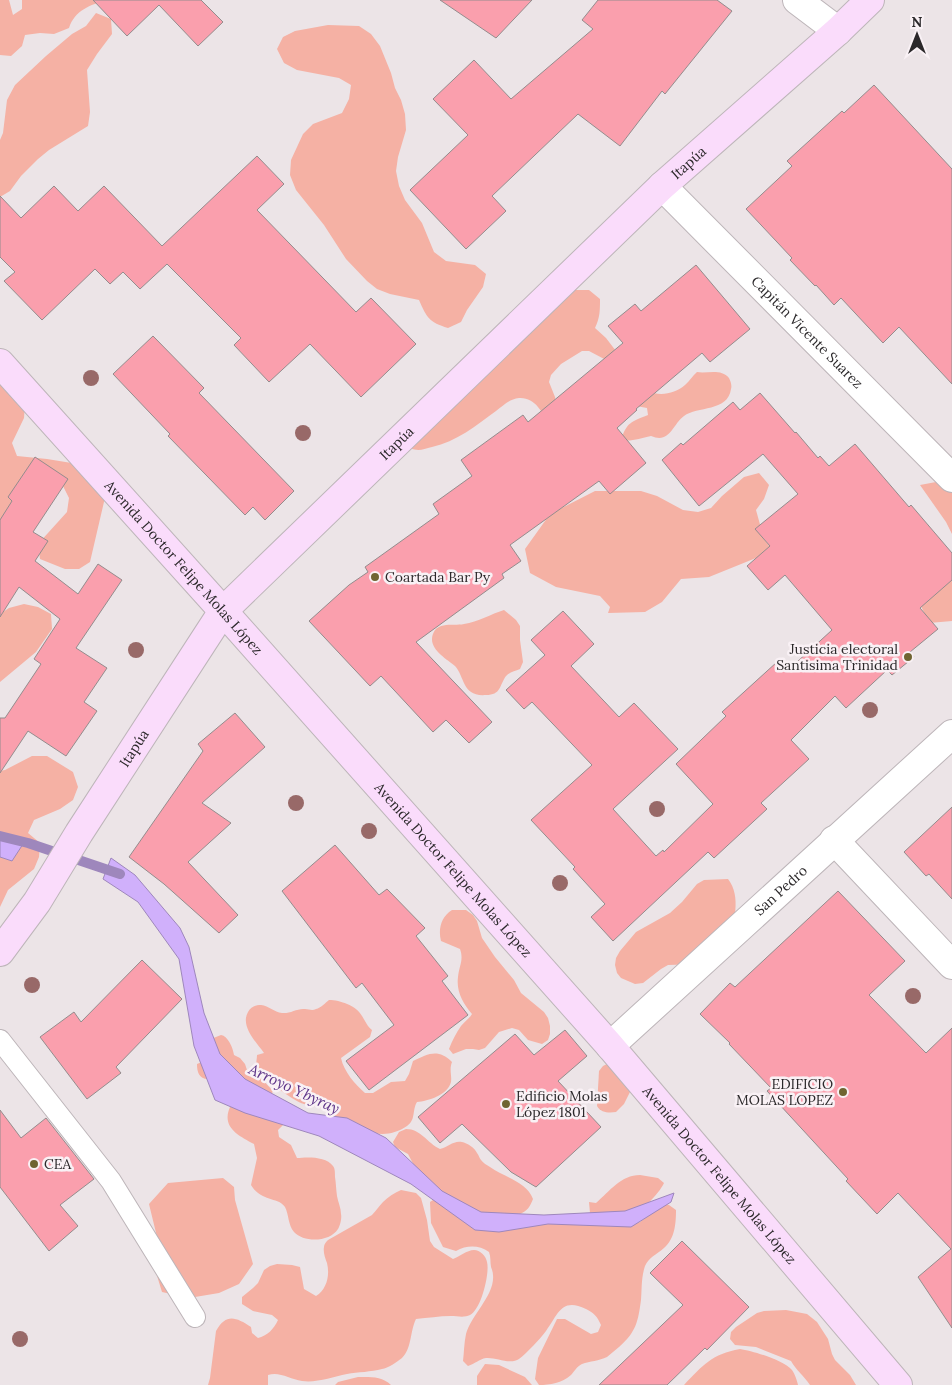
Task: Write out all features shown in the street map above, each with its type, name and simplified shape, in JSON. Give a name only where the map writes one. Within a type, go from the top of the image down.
[{"type":"main road","name":"Itapúa","points":[[0,952],[37,902],[79,833],[223,610],[662,186],[870,0]]},
{"type":"main road","name":"Avenida Doctor Felipe Molas López","points":[[0,363],[223,610],[610,1046],[898,1385]]},
{"type":"street","points":[[797,0],[838,30]]},
{"type":"street","name":"Capitán Vicente Suarez","points":[[662,186],[952,478]]},
{"type":"street","name":"San Pedro","points":[[610,1046],[952,734]]},
{"type":"street","points":[[834,840],[952,965]]},
{"type":"lane","points":[[0,1040],[111,1182],[195,1317]]},
{"type":"shaded area","points":[[0,0],[9,0],[13,15],[22,9],[22,0],[107,0],[84,9],[75,17],[69,28],[54,34],[25,35],[22,46],[11,56],[0,55]]},
{"type":"shaded area","points":[[96,13],[111,19],[112,34],[87,70],[90,112],[88,126],[49,150],[21,176],[10,191],[0,197],[0,140],[3,133],[7,100],[15,85],[72,34],[86,26]]},
{"type":"shaded area","points":[[328,25],[359,26],[371,34],[380,46],[405,114],[406,130],[396,171],[399,186],[405,200],[422,223],[434,252],[446,261],[475,265],[486,274],[483,287],[461,322],[448,328],[437,324],[429,318],[419,300],[390,294],[377,289],[367,281],[346,259],[324,225],[296,190],[290,175],[291,160],[303,134],[313,124],[342,113],[349,99],[351,85],[339,78],[297,70],[284,63],[277,49],[283,37],[295,31]]},
{"type":"shaded area","points":[[572,290],[589,290],[600,299],[598,321],[595,328],[654,393],[666,394],[678,390],[697,372],[714,372],[722,373],[729,378],[731,387],[729,396],[718,405],[684,416],[667,436],[662,438],[651,436],[621,440],[625,429],[630,423],[648,415],[647,408],[636,406],[608,361],[589,351],[582,351],[561,364],[551,375],[549,382],[555,397],[558,420],[549,424],[541,410],[534,403],[525,398],[519,398],[506,403],[466,432],[441,445],[421,450],[410,448]]},
{"type":"shaded area","points":[[0,378],[25,403],[24,418],[12,443],[17,456],[90,466],[107,489],[90,562],[79,569],[65,569],[40,559],[38,544],[67,512],[69,498],[63,486],[0,521]]},
{"type":"shaded area","points":[[759,473],[769,485],[764,499],[756,510],[764,539],[773,551],[709,577],[681,579],[662,602],[645,612],[608,613],[610,607],[600,596],[556,587],[530,573],[525,549],[550,514],[595,491],[641,491],[657,496],[683,510],[698,512],[711,508],[744,477]]},
{"type":"shaded area","points":[[952,479],[952,534],[946,522],[920,485]]},
{"type":"shaded area","points":[[952,557],[952,621],[929,623],[910,583]]},
{"type":"shaded area","points":[[24,604],[38,607],[51,614],[52,629],[36,652],[0,682],[0,614],[9,608]]},
{"type":"shaded area","points":[[504,610],[520,626],[523,662],[520,669],[506,676],[497,692],[491,695],[472,693],[468,690],[455,666],[434,647],[432,636],[435,630],[441,626],[469,623]]},
{"type":"shaded area","points":[[32,756],[47,756],[73,772],[78,787],[73,800],[60,809],[34,820],[28,833],[40,843],[39,857],[34,869],[8,890],[0,907],[0,771]]},
{"type":"shaded area","points":[[0,835],[25,841],[12,861],[0,857]]},
{"type":"shaded area","points":[[111,858],[135,875],[180,928],[189,947],[204,1013],[220,1054],[245,1079],[308,1113],[347,1118],[386,1138],[442,1191],[481,1212],[544,1215],[625,1211],[674,1193],[671,1202],[631,1227],[548,1224],[499,1232],[475,1230],[411,1184],[319,1136],[245,1113],[215,1100],[194,1046],[179,959],[138,902],[103,879]]},
{"type":"shaded area","points":[[728,879],[735,894],[736,902],[730,943],[699,964],[668,965],[643,983],[635,984],[621,978],[617,973],[615,965],[616,958],[636,932],[670,913],[697,884],[704,880]]},
{"type":"shaded area","points":[[452,910],[466,910],[473,915],[477,921],[482,938],[514,980],[521,993],[544,1012],[548,1018],[550,1034],[548,1040],[542,1044],[528,1040],[519,1030],[512,1028],[499,1032],[485,1048],[479,1050],[466,1049],[453,1054],[449,1049],[462,1024],[472,1014],[463,1002],[458,987],[461,960],[460,949],[441,941],[441,924],[445,916]]},
{"type":"shaded area","points":[[329,1000],[343,1002],[356,1009],[372,1030],[370,1037],[341,1058],[350,1077],[365,1093],[373,1093],[391,1082],[405,1081],[413,1061],[433,1054],[442,1055],[452,1062],[449,1087],[442,1094],[417,1102],[410,1124],[392,1133],[385,1134],[363,1130],[336,1119],[324,1109],[299,1102],[277,1088],[263,1076],[256,1066],[257,1055],[264,1053],[247,1028],[246,1017],[248,1012],[255,1006],[261,1005],[285,1013],[302,1009],[315,1010]]},
{"type":"shaded area","points":[[221,1035],[228,1040],[234,1055],[240,1058],[247,1070],[260,1077],[273,1091],[269,1100],[202,1078],[199,1074],[197,1064],[207,1060],[211,1039]]},
{"type":"shaded area","points":[[607,1064],[619,1066],[631,1090],[624,1104],[616,1112],[603,1111],[597,1106],[599,1071]]},
{"type":"shaded area","points":[[232,1103],[284,1118],[283,1125],[278,1130],[279,1137],[291,1145],[297,1158],[311,1157],[326,1160],[333,1166],[341,1210],[341,1220],[338,1229],[334,1233],[317,1240],[298,1236],[292,1229],[285,1207],[279,1202],[260,1194],[251,1185],[257,1158],[254,1144],[236,1133],[229,1124],[229,1111]]},
{"type":"shaded area","points":[[406,1129],[416,1131],[440,1149],[456,1142],[462,1142],[475,1149],[484,1163],[526,1188],[533,1199],[529,1206],[525,1212],[520,1214],[477,1215],[464,1210],[418,1173],[408,1154],[395,1147],[393,1142],[399,1132]]},
{"type":"shaded area","points":[[640,1175],[658,1178],[664,1183],[642,1209],[626,1217],[590,1213],[589,1202],[596,1203],[621,1181]]},
{"type":"shaded area","points":[[223,1178],[234,1187],[235,1200],[253,1264],[239,1284],[219,1293],[189,1298],[162,1292],[154,1266],[157,1237],[149,1204],[168,1183]]},
{"type":"shaded area","points":[[401,1190],[416,1193],[421,1198],[430,1241],[434,1247],[453,1259],[474,1250],[480,1252],[485,1258],[488,1267],[486,1282],[481,1299],[474,1312],[465,1316],[416,1319],[405,1354],[398,1361],[384,1368],[313,1381],[302,1381],[272,1374],[268,1375],[268,1385],[208,1385],[216,1331],[224,1321],[232,1318],[241,1321],[251,1327],[252,1333],[258,1338],[270,1332],[278,1320],[272,1315],[253,1311],[242,1304],[242,1297],[258,1283],[264,1270],[277,1264],[300,1267],[304,1289],[316,1296],[323,1290],[328,1277],[328,1268],[324,1255],[326,1242],[372,1215],[385,1200]]},
{"type":"shaded area","points":[[433,1200],[455,1211],[536,1220],[634,1224],[640,1222],[663,1203],[676,1210],[676,1220],[671,1240],[645,1266],[639,1315],[629,1336],[607,1357],[580,1365],[571,1375],[560,1382],[539,1385],[535,1379],[538,1358],[557,1319],[565,1319],[591,1334],[598,1332],[601,1325],[598,1319],[586,1309],[578,1306],[566,1306],[557,1314],[540,1338],[519,1359],[507,1361],[486,1358],[468,1366],[463,1361],[466,1334],[487,1297],[493,1282],[490,1256],[489,1252],[477,1247],[456,1251],[443,1247],[431,1223],[430,1202]]},
{"type":"shaded area","points":[[786,1310],[807,1314],[817,1322],[828,1339],[835,1360],[850,1375],[856,1385],[810,1385],[791,1361],[756,1347],[735,1345],[730,1339],[731,1332],[736,1327],[757,1313]]},
{"type":"shaded area","points":[[740,1349],[768,1356],[788,1366],[792,1370],[798,1385],[684,1385],[715,1357]]},
{"type":"shaded area","points":[[485,1364],[499,1365],[525,1377],[532,1385],[477,1385],[477,1376]]},
{"type":"shaded area","points":[[358,1377],[380,1379],[391,1385],[335,1385],[338,1382]]},
{"type":"building","points":[[93,0],[201,0],[223,22],[198,46],[159,5],[127,36]]},
{"type":"building","points":[[440,0],[532,0],[496,38]]},
{"type":"building","points":[[598,0],[717,0],[732,11],[665,94],[662,91],[620,146],[578,114],[492,196],[506,211],[466,249],[410,190],[468,135],[433,99],[474,60],[511,99],[593,29],[582,20]]},
{"type":"building","points":[[874,85],[952,169],[952,384],[899,327],[883,343],[841,298],[834,305],[790,260],[792,258],[746,209],[792,166],[787,161]]},
{"type":"building","points":[[257,156],[284,184],[257,210],[356,312],[371,298],[416,344],[361,397],[310,344],[269,382],[234,345],[241,338],[167,264],[140,289],[123,272],[110,284],[95,269],[42,320],[4,281],[15,272],[0,257],[0,196],[21,218],[54,186],[78,211],[104,186],[162,246]]},
{"type":"building","points":[[696,265],[750,329],[710,362],[702,353],[636,409],[617,428],[646,463],[610,494],[599,481],[510,545],[521,561],[502,574],[504,578],[416,642],[492,722],[469,743],[446,720],[433,732],[381,676],[370,686],[309,621],[349,585],[368,572],[365,567],[439,514],[433,504],[472,476],[461,460],[523,415],[528,422],[623,343],[608,326],[635,304],[641,311]]},
{"type":"building","points":[[153,336],[204,388],[199,393],[294,491],[265,520],[253,507],[245,515],[168,436],[170,434],[113,374]]},
{"type":"building","points":[[760,393],[818,458],[820,456],[829,466],[855,444],[909,507],[911,505],[952,553],[952,580],[920,608],[938,629],[910,652],[914,657],[892,675],[887,670],[846,708],[835,696],[791,740],[809,759],[761,803],[767,809],[714,858],[708,852],[613,941],[591,917],[605,904],[573,869],[575,867],[531,820],[592,765],[532,702],[524,709],[506,690],[545,655],[531,640],[563,611],[594,644],[571,666],[619,717],[634,703],[678,749],[613,809],[656,856],[663,850],[664,852],[713,804],[676,764],[726,716],[722,712],[777,662],[786,672],[832,630],[785,575],[768,590],[747,566],[770,546],[755,529],[798,494],[763,454],[699,506],[662,460],[681,443],[683,445],[733,402],[740,410]]},
{"type":"building","points":[[35,457],[68,479],[33,532],[48,541],[35,561],[78,594],[98,564],[122,580],[76,648],[107,668],[84,702],[97,711],[66,756],[28,731],[0,773],[0,718],[5,718],[41,664],[34,659],[60,619],[19,587],[0,617],[0,520],[12,501],[8,497]]},
{"type":"building","points":[[235,713],[265,747],[202,803],[231,823],[188,862],[238,915],[219,933],[164,884],[129,857],[203,751],[198,744]]},
{"type":"building","points":[[952,807],[952,899],[929,874],[926,876],[904,852]]},
{"type":"building","points":[[335,845],[379,895],[387,889],[425,928],[416,936],[448,976],[442,981],[468,1015],[369,1090],[346,1061],[394,1025],[362,983],[356,988],[282,891]]},
{"type":"building","points":[[838,891],[905,961],[869,995],[926,1053],[952,1028],[952,1328],[918,1277],[951,1249],[898,1193],[877,1214],[846,1181],[848,1179],[767,1091],[771,1088],[730,1043],[700,1014],[730,983],[735,987]]},
{"type":"building","points":[[142,960],[182,999],[116,1067],[121,1073],[87,1099],[40,1037],[74,1012],[81,1022]]},
{"type":"building","name":"Edificio Molas López 1801","points":[[565,1030],[587,1056],[558,1081],[601,1127],[536,1187],[511,1172],[462,1124],[440,1143],[418,1117],[515,1034],[534,1055]]},
{"type":"building","points":[[0,1110],[21,1138],[46,1118],[94,1179],[60,1205],[78,1226],[49,1251],[0,1187]]},
{"type":"building","points":[[682,1241],[749,1307],[707,1350],[705,1348],[667,1385],[599,1385],[683,1305],[650,1273]]},
{"type":"waterway","name":"Arroyo Ybyray","points":[[0,836],[28,843],[120,874]]},
{"type":"place","name":"Coartada Bar Py","points":[[375,577]]},
{"type":"place","name":"Justicia electoral Santisima Trinidad","points":[[908,657]]},
{"type":"place","name":"EDIFICIO MOLAS LOPEZ","points":[[843,1092]]},
{"type":"place","name":"Edificio Molas López 1801","points":[[506,1104]]},
{"type":"place","name":"CEA","points":[[34,1164]]}]
